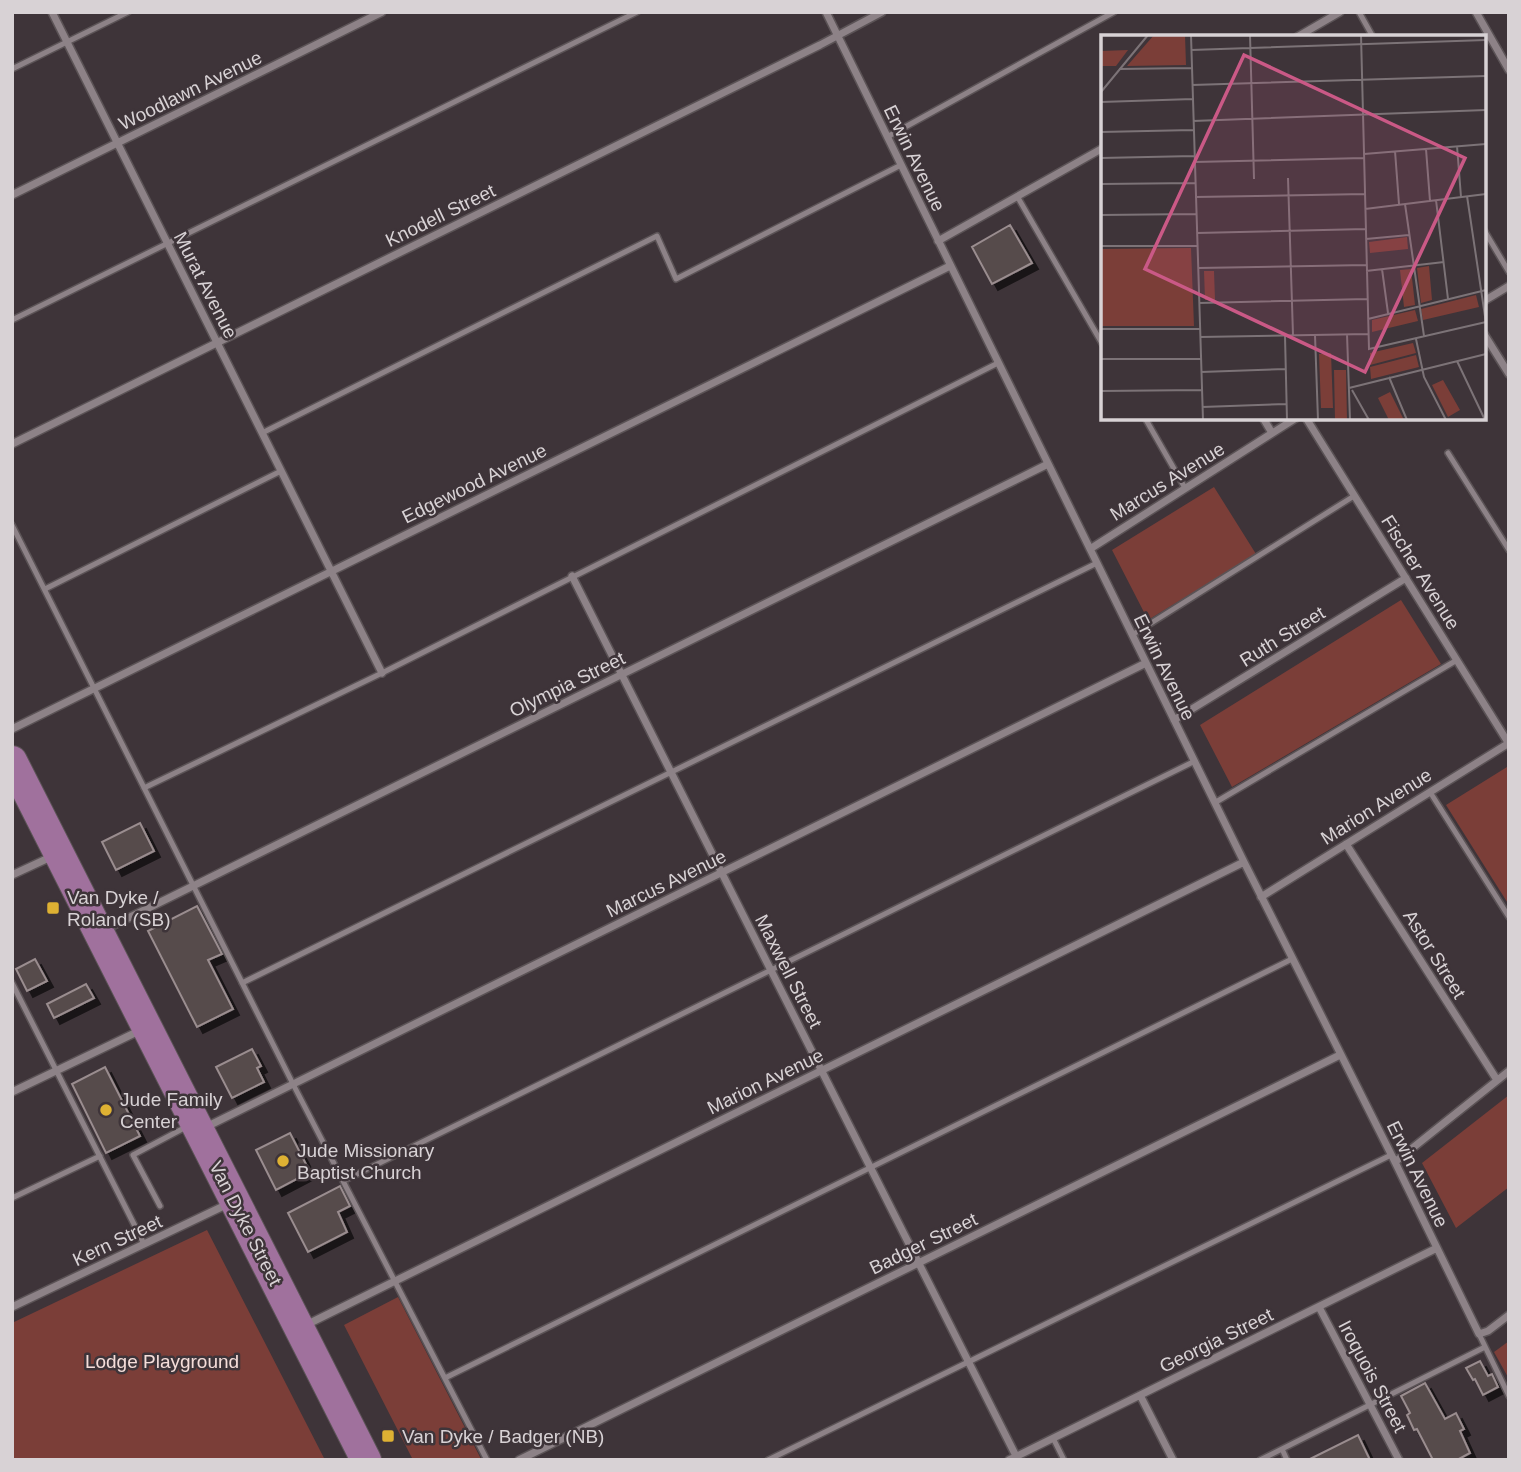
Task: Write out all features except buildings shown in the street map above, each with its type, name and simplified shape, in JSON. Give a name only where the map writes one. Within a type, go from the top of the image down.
[{"type":"main road","name":"Van Dyke Street","points":[[12,761],[366,1460]]},
{"type":"street","name":"Murat Avenue","points":[[52,12],[382,673]]},
{"type":"street","name":"Woodlawn Avenue","points":[[12,195],[382,12]]},
{"type":"street","name":"Erwin Avenue","points":[[826,12],[1479,1334]]},
{"type":"street","name":"Knodell Street","points":[[12,444],[838,36],[881,12]]},
{"type":"street","points":[[1300,35],[1340,12]]},
{"type":"street","points":[[1476,12],[1509,70]]},
{"type":"street","points":[[938,241],[1101,149]]},
{"type":"street","name":"Edgewood Avenue","points":[[12,729],[950,266]]},
{"type":"street","points":[[1486,300],[1509,286]]},
{"type":"street","points":[[1486,337],[1509,374]]},
{"type":"street","points":[[1264,420],[1272,433]]},
{"type":"street","name":"Marcus Avenue","points":[[1090,549],[1293,420]]},
{"type":"street","name":"Fischer Avenue","points":[[1307,420],[1509,743]]},
{"type":"street","name":"Olympia Street","points":[[99,933],[1048,464]]},
{"type":"street","name":"Maxwell Street","points":[[572,576],[871,1167],[1013,1458]]},
{"type":"street","name":"Ruth Street","points":[[1174,720],[1406,578]]},
{"type":"street","name":"Marcus Avenue","points":[[197,1126],[293,1084],[1146,663]]},
{"type":"street","name":"Marion Avenue","points":[[1261,897],[1509,743]]},
{"type":"street","name":"Astor Street","points":[[1346,844],[1497,1080]]},
{"type":"street","points":[[12,875],[59,853]]},
{"type":"street","name":"Marion Avenue","points":[[299,1328],[1244,862]]},
{"type":"street","points":[[12,1091],[147,1027]]},
{"type":"street","name":"Badger Street","points":[[519,1460],[1340,1055]]},
{"type":"street","points":[[1393,1158],[1509,1071]]},
{"type":"street","name":"Kern Street","points":[[12,1307],[235,1201]]},
{"type":"street","name":"Georgia Street","points":[[1013,1458],[1437,1248]]},
{"type":"street","name":"Iroquois Street","points":[[1319,1307],[1399,1460]]},
{"type":"street","points":[[1479,1334],[1488,1332],[1509,1315]]},
{"type":"street","points":[[1140,1395],[1173,1460]]},
{"type":"lane","points":[[12,69],[128,12]]},
{"type":"lane","points":[[12,320],[637,12]]},
{"type":"lane","points":[[887,137],[1114,12]]},
{"type":"lane","points":[[1359,12],[1372,35]]},
{"type":"lane","points":[[262,433],[657,236],[676,279],[901,166]]},
{"type":"lane","points":[[1017,196],[1101,342]]},
{"type":"lane","points":[[1486,233],[1509,272]]},
{"type":"lane","points":[[144,788],[382,673],[998,363]]},
{"type":"lane","points":[[1146,420],[1185,488]]},
{"type":"lane","points":[[1448,453],[1509,550]]},
{"type":"lane","points":[[45,589],[281,471]]},
{"type":"lane","points":[[1132,635],[1354,496]]},
{"type":"lane","points":[[12,525],[293,1084],[487,1460]]},
{"type":"lane","points":[[242,983],[1097,563]]},
{"type":"lane","points":[[1216,803],[1457,660]]},
{"type":"lane","points":[[343,1181],[1195,761]]},
{"type":"lane","points":[[1430,792],[1509,917]]},
{"type":"lane","points":[[445,1378],[1292,959]]},
{"type":"lane","points":[[12,983],[144,1244]]},
{"type":"lane","points":[[160,1206],[133,1155],[197,1126]]},
{"type":"lane","points":[[12,1198],[100,1156]]},
{"type":"lane","points":[[768,1460],[968,1361],[1393,1158]]},
{"type":"lane","points":[[1479,1334],[1509,1396]]},
{"type":"lane","points":[[1260,1460],[1485,1347]]},
{"type":"lane","points":[[1053,1438],[1064,1460]]},
{"type":"lane","points":[[1282,1449],[1287,1460]]},
{"type":"green space","points":[[1214,487],[1256,554],[1148,620],[1112,550]]},
{"type":"green space","points":[[1401,600],[1441,664],[1232,787],[1200,725]]},
{"type":"green space","points":[[1507,767],[1509,769],[1509,905],[1446,805]]},
{"type":"green space","points":[[1509,1095],[1509,1187],[1456,1228],[1422,1163]]},
{"type":"green space","name":"Lodge Playground","points":[[207,1230],[325,1460],[12,1460],[12,1323]]},
{"type":"green space","points":[[398,1297],[481,1459],[413,1460],[344,1325]]},
{"type":"green space","points":[[1509,1341],[1509,1379],[1494,1352]]},
{"type":"place","name":"Van Dyke / Roland (SB)","points":[[53,908]]},
{"type":"place","name":"Jude Family Center","points":[[106,1110]]},
{"type":"place","name":"Jude Missionary Baptist Church","points":[[283,1161]]},
{"type":"place","name":"Van Dyke / Badger (NB)","points":[[388,1436]]}]
